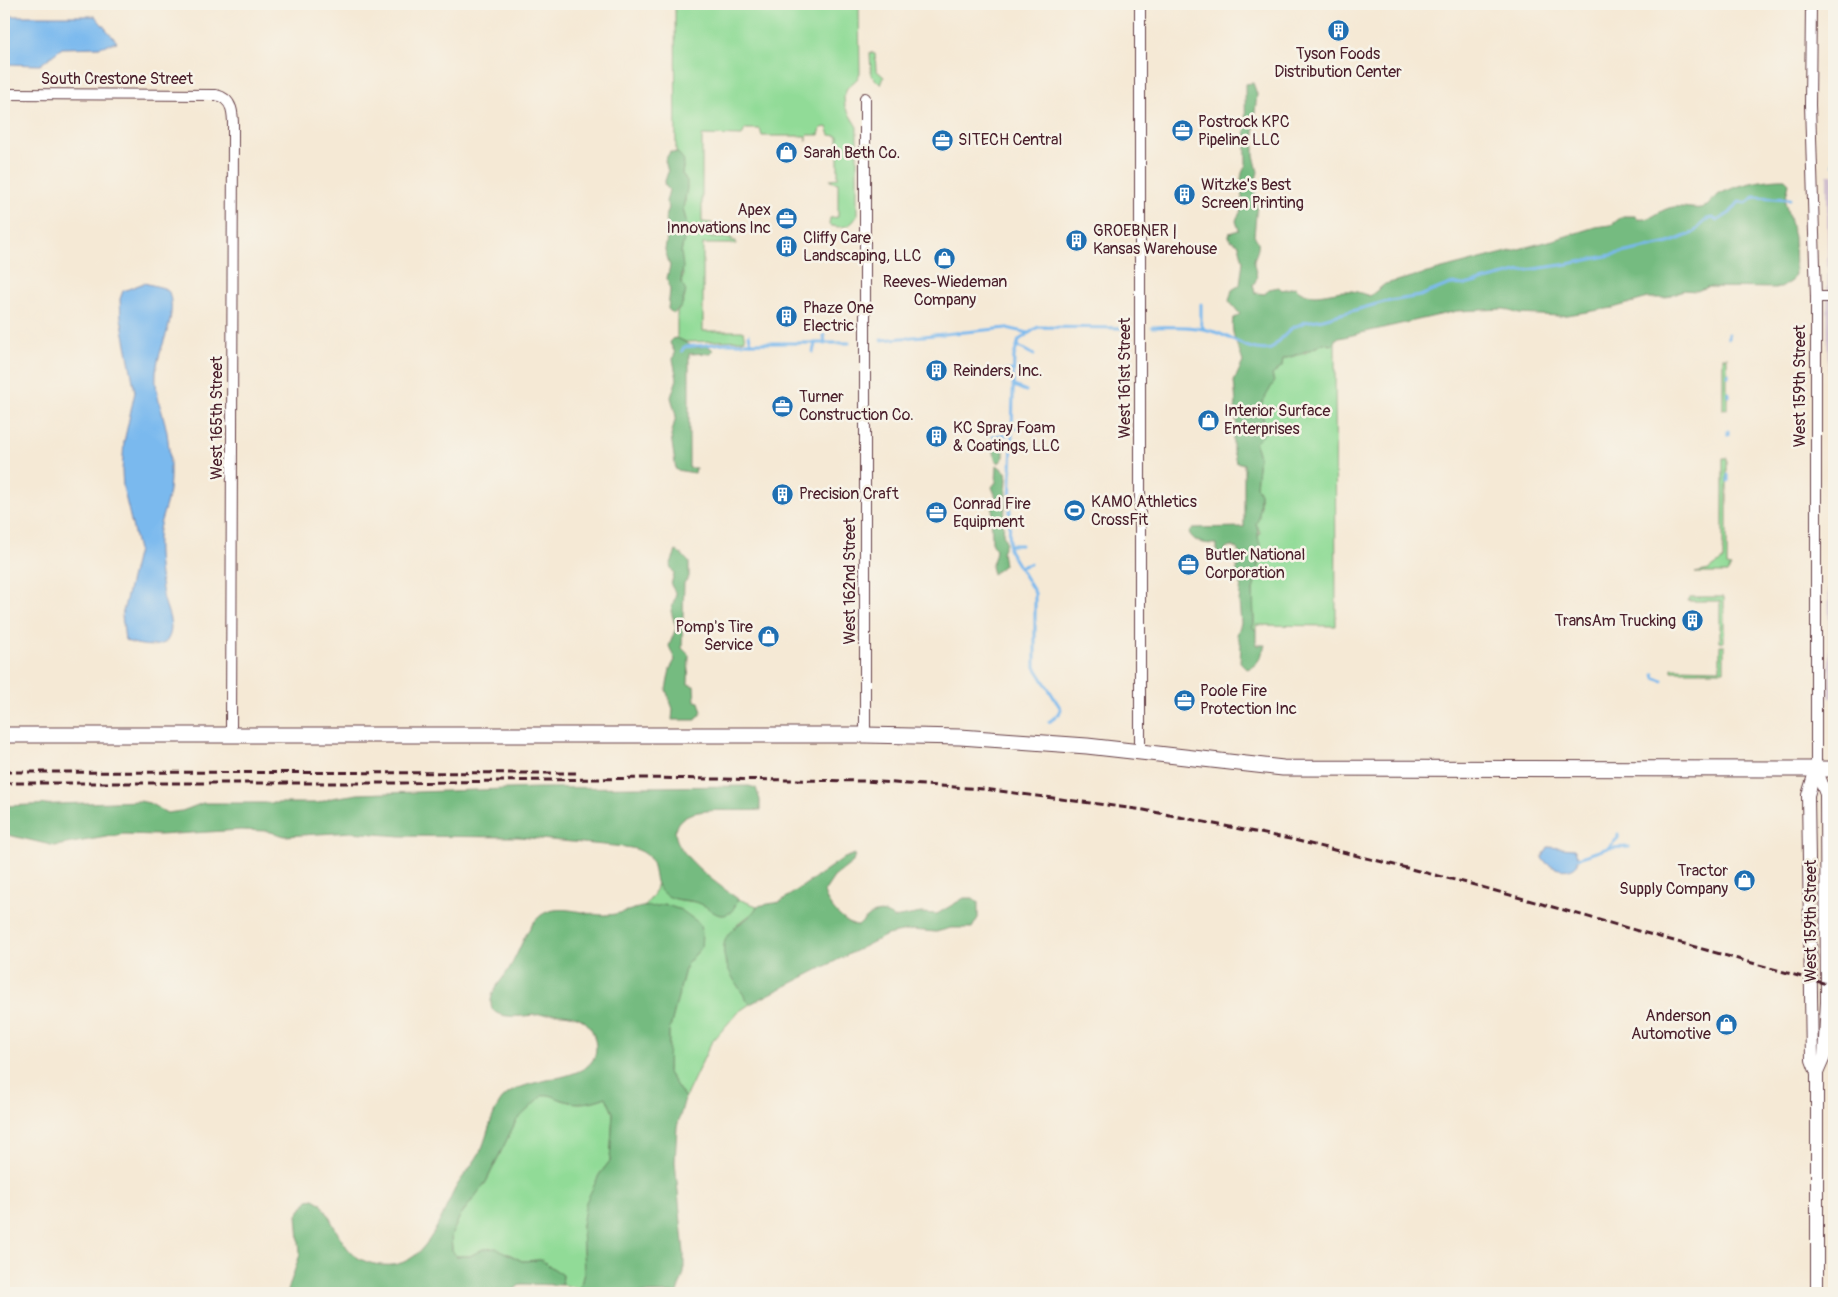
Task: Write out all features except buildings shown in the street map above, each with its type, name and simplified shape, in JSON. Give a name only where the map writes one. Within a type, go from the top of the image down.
[{"type":"highway","points":[[4,735],[865,734],[1006,740],[1140,752],[1242,765],[1331,769],[1834,769]]},
{"type":"main road","name":"West 159th Street","points":[[1816,769],[1808,795],[1812,1060],[1817,1073],[1817,1293]]},
{"type":"main road","name":"West 159th Street","points":[[1816,769],[1826,794],[1827,968],[1824,1057],[1817,1073]]},
{"type":"street","name":"West 161st Street","points":[[1140,4],[1140,752]]},
{"type":"street","name":"West 159th Street","points":[[1811,4],[1810,106],[1816,297],[1816,769]]},
{"type":"street","name":"South Crestone Street","points":[[4,94],[216,95],[223,96],[229,101]]},
{"type":"street","name":"West 162nd Street","points":[[864,98],[865,734]]},
{"type":"street","name":"West 165th Street","points":[[229,101],[233,113],[231,736]]},
{"type":"street","points":[[1816,297],[1834,297]]},
{"type":"shaded area","points":[[1827,175],[1834,175],[1834,698],[1829,698]]},
{"type":"green space","points":[[675,4],[859,4],[860,73],[857,79],[847,88],[844,97],[845,107],[857,127],[857,215],[852,222],[842,227],[829,225],[830,218],[838,217],[838,183],[830,181],[831,179],[838,178],[838,136],[830,135],[827,127],[821,128],[819,135],[807,135],[807,141],[805,136],[762,136],[760,129],[745,129],[742,136],[702,135],[702,222],[712,223],[711,238],[732,238],[732,241],[736,241],[736,244],[703,244],[703,331],[743,331],[745,340],[686,342],[677,338],[677,312],[685,296],[681,281],[683,276],[681,252],[687,226],[683,208],[685,203],[685,177],[682,174],[684,160],[676,153]]},
{"type":"green space","points":[[870,52],[875,54],[876,70],[884,77],[881,85],[871,75]]},
{"type":"green space","points":[[1253,83],[1257,94],[1254,121],[1254,155],[1258,172],[1254,186],[1257,204],[1254,236],[1258,242],[1254,260],[1257,276],[1253,285],[1255,293],[1265,294],[1269,289],[1279,287],[1282,290],[1295,287],[1307,294],[1313,295],[1350,291],[1370,296],[1385,284],[1557,239],[1595,227],[1611,225],[1623,216],[1635,216],[1637,219],[1646,219],[1674,207],[1703,208],[1715,197],[1730,189],[1759,181],[1777,179],[1785,179],[1789,183],[1785,202],[1794,237],[1795,274],[1792,281],[1781,288],[1707,287],[1697,291],[1683,290],[1665,298],[1648,298],[1613,308],[1560,316],[1519,314],[1504,309],[1457,311],[1335,339],[1335,342],[1331,345],[1324,343],[1283,359],[1282,366],[1272,375],[1274,382],[1261,405],[1265,433],[1255,443],[1259,457],[1256,486],[1260,494],[1259,518],[1256,524],[1261,546],[1257,552],[1258,570],[1253,590],[1254,624],[1252,627],[1256,630],[1256,645],[1265,645],[1257,663],[1247,669],[1240,662],[1241,644],[1237,635],[1241,623],[1239,602],[1241,583],[1236,574],[1239,553],[1232,546],[1227,547],[1223,554],[1217,554],[1217,544],[1197,541],[1189,532],[1193,528],[1244,527],[1244,464],[1236,462],[1233,451],[1233,434],[1237,423],[1234,413],[1236,403],[1234,381],[1243,362],[1232,325],[1233,319],[1240,314],[1229,301],[1232,290],[1240,285],[1243,261],[1239,245],[1230,239],[1229,233],[1239,230],[1236,221],[1242,205],[1241,181],[1243,170],[1246,166],[1245,84]]},
{"type":"green space","points":[[670,152],[678,153],[684,160],[682,174],[687,181],[683,208],[687,226],[681,252],[683,267],[681,281],[686,291],[681,307],[673,314],[668,309],[670,290],[667,278],[670,266],[665,250],[668,232],[666,217],[669,207],[666,202],[669,190],[664,184],[668,172],[665,160]]},
{"type":"green space","points":[[677,338],[691,346],[702,347],[707,345],[713,350],[711,353],[689,354],[689,468],[696,468],[695,473],[676,470],[671,436],[676,416],[671,397],[677,379],[673,359],[675,353],[670,343],[672,339]]},
{"type":"green space","points":[[1335,342],[1336,626],[1256,625],[1256,630],[1252,628],[1254,624],[1253,590],[1259,563],[1258,537],[1260,532],[1256,524],[1260,509],[1260,494],[1256,486],[1259,457],[1255,443],[1265,426],[1260,405],[1274,382],[1272,375],[1282,366],[1283,359],[1305,353],[1324,343],[1331,345]]},
{"type":"green space","points":[[1723,357],[1727,357],[1727,409],[1723,409]]},
{"type":"green space","points":[[999,438],[1004,443],[1004,457],[999,463],[995,458],[994,439]]},
{"type":"green space","points":[[1723,458],[1727,458],[1727,566],[1731,567],[1727,573],[1695,573],[1709,570],[1723,560]]},
{"type":"green space","points":[[997,465],[1006,472],[1007,479],[1003,534],[1006,542],[1002,552],[1004,565],[993,574],[991,566],[996,549],[992,545],[992,521],[996,497],[992,487],[996,482]]},
{"type":"green space","points":[[676,551],[689,562],[689,577],[684,583],[682,648],[689,655],[688,684],[694,686],[695,701],[699,702],[702,712],[696,720],[672,720],[673,709],[666,690],[670,669],[675,660],[669,646],[676,628],[671,611],[676,594],[671,585],[674,573],[670,566]]},
{"type":"green space","points":[[1690,597],[1724,597],[1724,642],[1720,641],[1720,601],[1688,601]]},
{"type":"green space","points":[[1720,645],[1724,645],[1724,671],[1672,671],[1672,668],[1720,669]]},
{"type":"green space","points":[[749,786],[756,788],[760,800],[760,810],[722,810],[693,813],[686,816],[677,825],[676,837],[682,849],[704,873],[738,899],[731,912],[726,915],[715,913],[698,903],[673,898],[663,893],[658,887],[651,860],[646,854],[638,850],[625,847],[519,837],[401,836],[351,832],[285,836],[267,831],[241,830],[159,835],[123,834],[55,846],[4,834],[4,806],[140,801],[149,803],[167,813],[182,811],[203,803],[318,803],[332,798],[358,794],[537,788]]},
{"type":"green space","points":[[855,854],[853,862],[834,877],[824,892],[832,908],[853,925],[858,926],[870,915],[879,912],[894,918],[921,913],[937,914],[964,898],[973,898],[978,902],[978,918],[972,928],[951,928],[936,932],[912,930],[887,935],[750,1004],[738,987],[724,957],[726,937],[753,913],[757,906],[780,902],[842,859]]},
{"type":"green space","points":[[657,882],[671,897],[700,903],[721,915],[735,906],[738,899],[757,906],[754,912],[738,924],[725,962],[750,1004],[738,1012],[711,1043],[685,1098],[668,1073],[669,1032],[686,965],[701,948],[664,904],[651,909],[644,907],[654,894]]},
{"type":"green space","points":[[664,904],[681,910],[699,923],[702,933],[701,948],[686,965],[669,1032],[668,1073],[685,1098],[677,1127],[675,1162],[684,1253],[684,1273],[677,1293],[592,1293],[580,1288],[584,1273],[582,1225],[586,1202],[599,1175],[610,1161],[613,1113],[606,1097],[592,1102],[577,1103],[543,1095],[516,1121],[486,1182],[460,1216],[451,1236],[452,1250],[456,1256],[470,1256],[483,1249],[496,1248],[522,1261],[541,1260],[563,1275],[562,1285],[521,1284],[511,1292],[503,1293],[287,1293],[300,1254],[297,1215],[308,1200],[314,1199],[321,1203],[348,1249],[359,1259],[381,1265],[396,1264],[409,1260],[420,1251],[436,1228],[455,1189],[476,1159],[500,1102],[511,1092],[526,1085],[577,1072],[589,1064],[595,1053],[594,1036],[587,1023],[575,1016],[560,1014],[500,1015],[492,1009],[493,992],[513,963],[527,933],[535,921],[547,912],[555,910],[609,915]]},
{"type":"green space","points":[[543,1094],[577,1103],[592,1102],[606,1097],[613,1113],[610,1161],[599,1175],[582,1225],[584,1273],[580,1288],[562,1285],[563,1275],[541,1260],[522,1261],[507,1253],[483,1249],[470,1256],[456,1256],[452,1250],[451,1236],[460,1216],[486,1182],[516,1121]]},
{"type":"water","points":[[4,16],[95,16],[117,42],[99,47],[62,48],[40,65],[4,64]]},
{"type":"water","points":[[144,283],[164,288],[169,292],[171,302],[171,313],[158,363],[156,382],[158,399],[167,432],[170,459],[169,490],[160,526],[158,545],[162,588],[171,628],[168,639],[161,645],[155,646],[125,640],[122,616],[138,550],[123,487],[124,442],[135,392],[121,318],[120,299],[123,291]]},
{"type":"water","points":[[1548,847],[1574,849],[1578,856],[1578,863],[1570,869],[1554,868],[1542,858]]},
{"type":"waterway","points":[[1152,327],[1199,328],[1222,335],[1249,347],[1263,350],[1271,349],[1292,328],[1305,322],[1323,319],[1384,302],[1420,296],[1450,284],[1465,285],[1521,271],[1568,264],[1669,243],[1693,233],[1707,219],[1713,218],[1717,221],[1730,213],[1739,202],[1746,203],[1755,197],[1790,199]]},
{"type":"waterway","points":[[1201,304],[1201,324],[1204,329]]},
{"type":"waterway","points":[[1049,722],[1059,714],[1061,709],[1035,667],[1035,593],[1009,550],[1014,356],[1019,340],[1038,327],[1126,328]]},
{"type":"waterway","points":[[881,340],[1007,328],[1028,333]]},
{"type":"waterway","points":[[749,335],[751,343]]},
{"type":"waterway","points":[[824,335],[825,344]]},
{"type":"waterway","points":[[682,351],[684,347],[726,343],[849,343]]},
{"type":"waterway","points":[[1018,343],[1019,347],[1034,355]]},
{"type":"waterway","points":[[813,352],[815,344]]},
{"type":"waterway","points":[[993,372],[1014,370]]},
{"type":"waterway","points":[[1014,386],[1026,391]]},
{"type":"waterway","points":[[1011,427],[1021,428]]},
{"type":"waterway","points":[[993,436],[1011,434]]},
{"type":"waterway","points":[[1728,475],[1728,481]]},
{"type":"waterway","points":[[1009,501],[1021,502]]},
{"type":"waterway","points":[[1009,545],[1021,545]]},
{"type":"waterway","points":[[1020,567],[1030,564]]},
{"type":"waterway","points":[[1654,674],[1655,678],[1662,681]]},
{"type":"waterway","points":[[1609,847],[1618,838],[1618,834]]},
{"type":"waterway","points":[[1578,858],[1608,848],[1629,847]]},
{"type":"railway","points":[[4,772],[576,773]]},
{"type":"railway","points":[[4,783],[402,783],[642,778],[864,781],[984,789],[1144,810],[1290,839],[1471,884],[1834,986]]},
{"type":"place","name":"Tyson Foods Distribution Center","points":[[1338,30]]},
{"type":"place","name":"Postrock KPC Pipeline LLC","points":[[1182,131]]},
{"type":"place","name":"SITECH Central","points":[[942,140]]},
{"type":"place","name":"Sarah Beth Co.","points":[[787,153]]},
{"type":"place","name":"Witzke's Best Screen Printing","points":[[1185,194]]},
{"type":"place","name":"Apex Innovations Inc","points":[[787,219]]},
{"type":"place","name":"GROEBNER | Kansas Warehouse","points":[[1077,240]]},
{"type":"place","name":"Cliffy Care Landscaping, LLC","points":[[787,247]]},
{"type":"place","name":"Reeves-Wiedeman Company","points":[[945,258]]},
{"type":"place","name":"Phaze One Electric","points":[[787,317]]},
{"type":"place","name":"Reinders, Inc.","points":[[937,371]]},
{"type":"place","name":"Turner Construction Co.","points":[[783,406]]},
{"type":"place","name":"Interior Surface Enterprises","points":[[1208,420]]},
{"type":"place","name":"KC Spray Foam & Coatings, LLC","points":[[937,437]]},
{"type":"place","name":"Precision Craft","points":[[783,494]]},
{"type":"place","name":"KAMO Athletics CrossFit","points":[[1075,511]]},
{"type":"place","name":"Conrad Fire Equipment","points":[[937,513]]},
{"type":"place","name":"Butler National Corporation","points":[[1189,564]]},
{"type":"place","name":"TransAm Trucking","points":[[1692,621]]},
{"type":"place","name":"Pomp's Tire Service","points":[[769,636]]},
{"type":"place","name":"Poole Fire Protection Inc","points":[[1184,700]]},
{"type":"place","name":"Tractor Supply Company","points":[[1744,880]]},
{"type":"place","name":"Anderson Automotive","points":[[1727,1025]]}]
